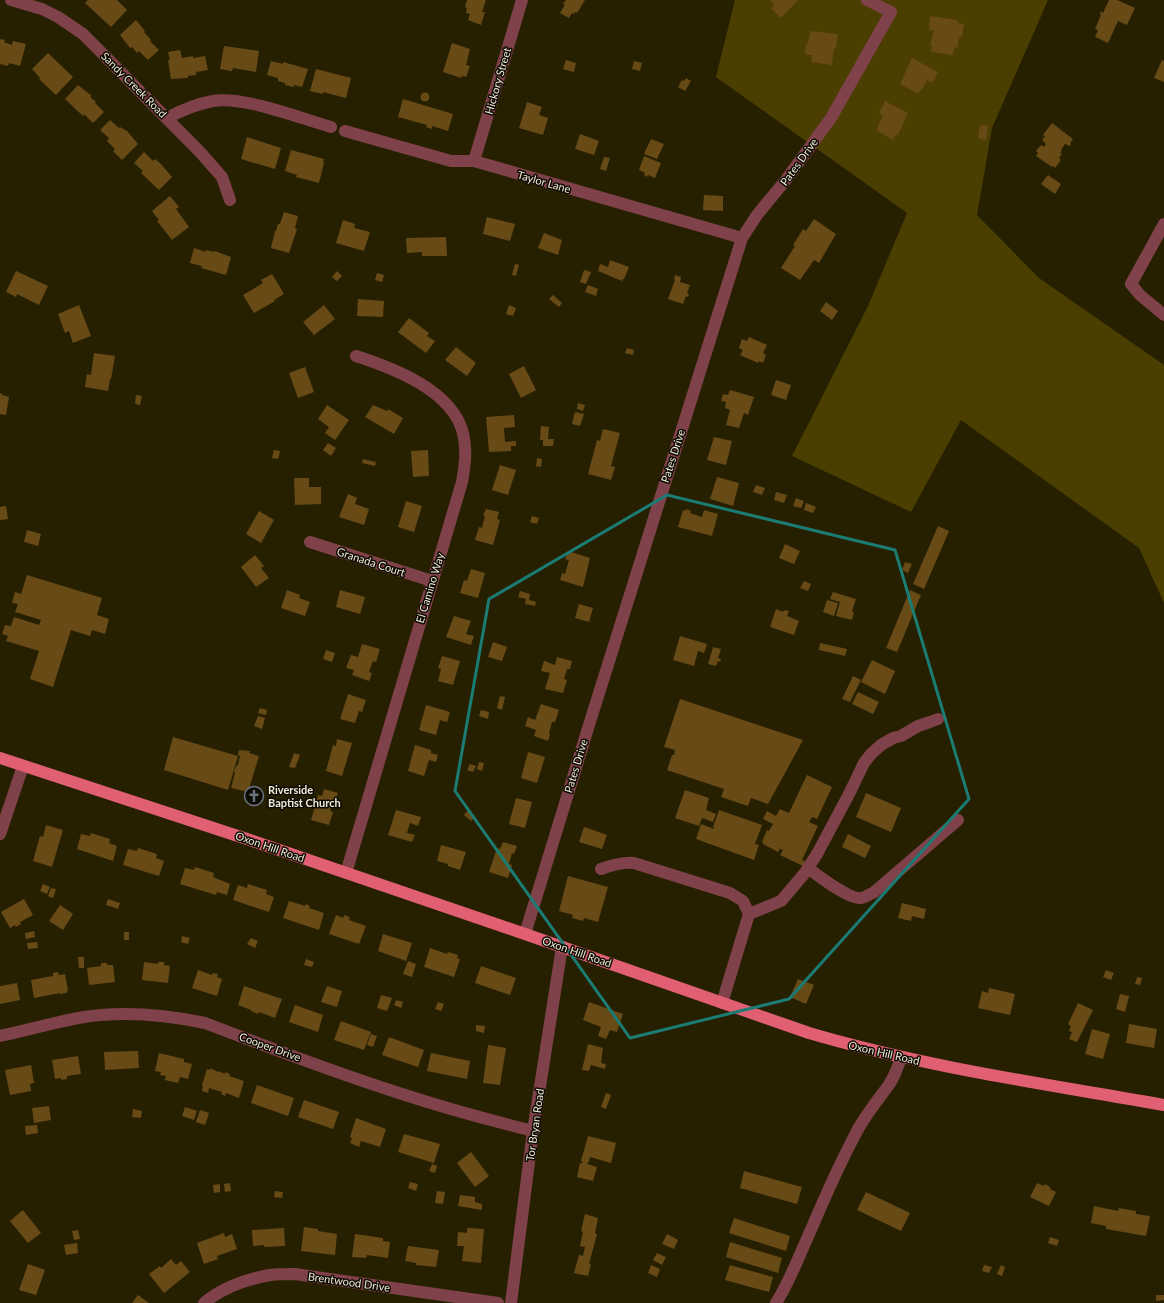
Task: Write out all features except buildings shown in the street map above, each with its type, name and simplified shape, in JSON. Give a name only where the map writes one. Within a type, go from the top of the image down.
[{"type":"main road","name":"Oxon Hill Road","points":[[0,758],[346,873],[526,934],[722,1004],[848,1045],[901,1058],[1164,1105]]},
{"type":"street","name":"Sandy Creek Road","points":[[11,0],[58,17],[83,34],[167,118],[222,176],[230,200]]},
{"type":"street","name":"Hickory Street","points":[[474,162],[522,0]]},
{"type":"street","name":"Pates Drive","points":[[526,934],[589,725],[742,238],[756,215],[785,181],[831,118],[891,12],[867,0]]},
{"type":"street","points":[[167,118],[196,104],[214,100],[230,100],[274,110],[331,127]]},
{"type":"street","name":"Taylor Lane","points":[[345,131],[451,161],[474,162],[742,238]]},
{"type":"street","points":[[1164,224],[1131,284],[1140,296],[1164,315]]},
{"type":"street","name":"El Camino Way","points":[[346,873],[462,482],[465,466],[465,450],[462,432],[455,415],[442,400],[422,385],[399,372],[356,356]]},
{"type":"street","name":"Granada Court","points":[[310,542],[432,581]]},
{"type":"street","points":[[749,914],[781,901],[793,888],[817,854],[846,801],[864,763],[871,754],[881,745],[893,738],[901,736],[918,726],[938,719]]},
{"type":"street","points":[[0,834],[23,766]]},
{"type":"street","points":[[808,868],[825,881],[852,896],[861,898],[873,892],[958,820]]},
{"type":"street","points":[[601,869],[624,862],[634,863],[730,893],[743,901],[749,914],[722,1004]]},
{"type":"street","name":"Tor Bryan Road","points":[[511,1303],[533,1131],[562,947]]},
{"type":"street","name":"Cooper Drive","points":[[0,1036],[85,1017],[137,1015],[168,1016],[185,1019],[205,1023],[350,1077],[402,1094],[454,1110],[533,1131]]},
{"type":"street","points":[[776,1303],[782,1294],[796,1264],[856,1131],[874,1104],[886,1090],[895,1074],[901,1058]]},
{"type":"street","name":"Brentwood Drive","points":[[204,1303],[221,1292],[242,1283],[271,1275],[295,1274],[498,1303]]},
{"type":"highlighted area","points":[[667,495],[895,550],[969,799],[789,999],[630,1038],[455,791],[489,599]]},
{"type":"shaded area","points":[[735,0],[1048,0],[992,128],[977,215],[1039,278],[1164,365],[1164,603],[1139,548],[961,420],[911,512],[792,456],[868,306],[907,213],[716,77]]},
{"type":"place","name":"Riverside Baptist Church","points":[[254,796]]}]
